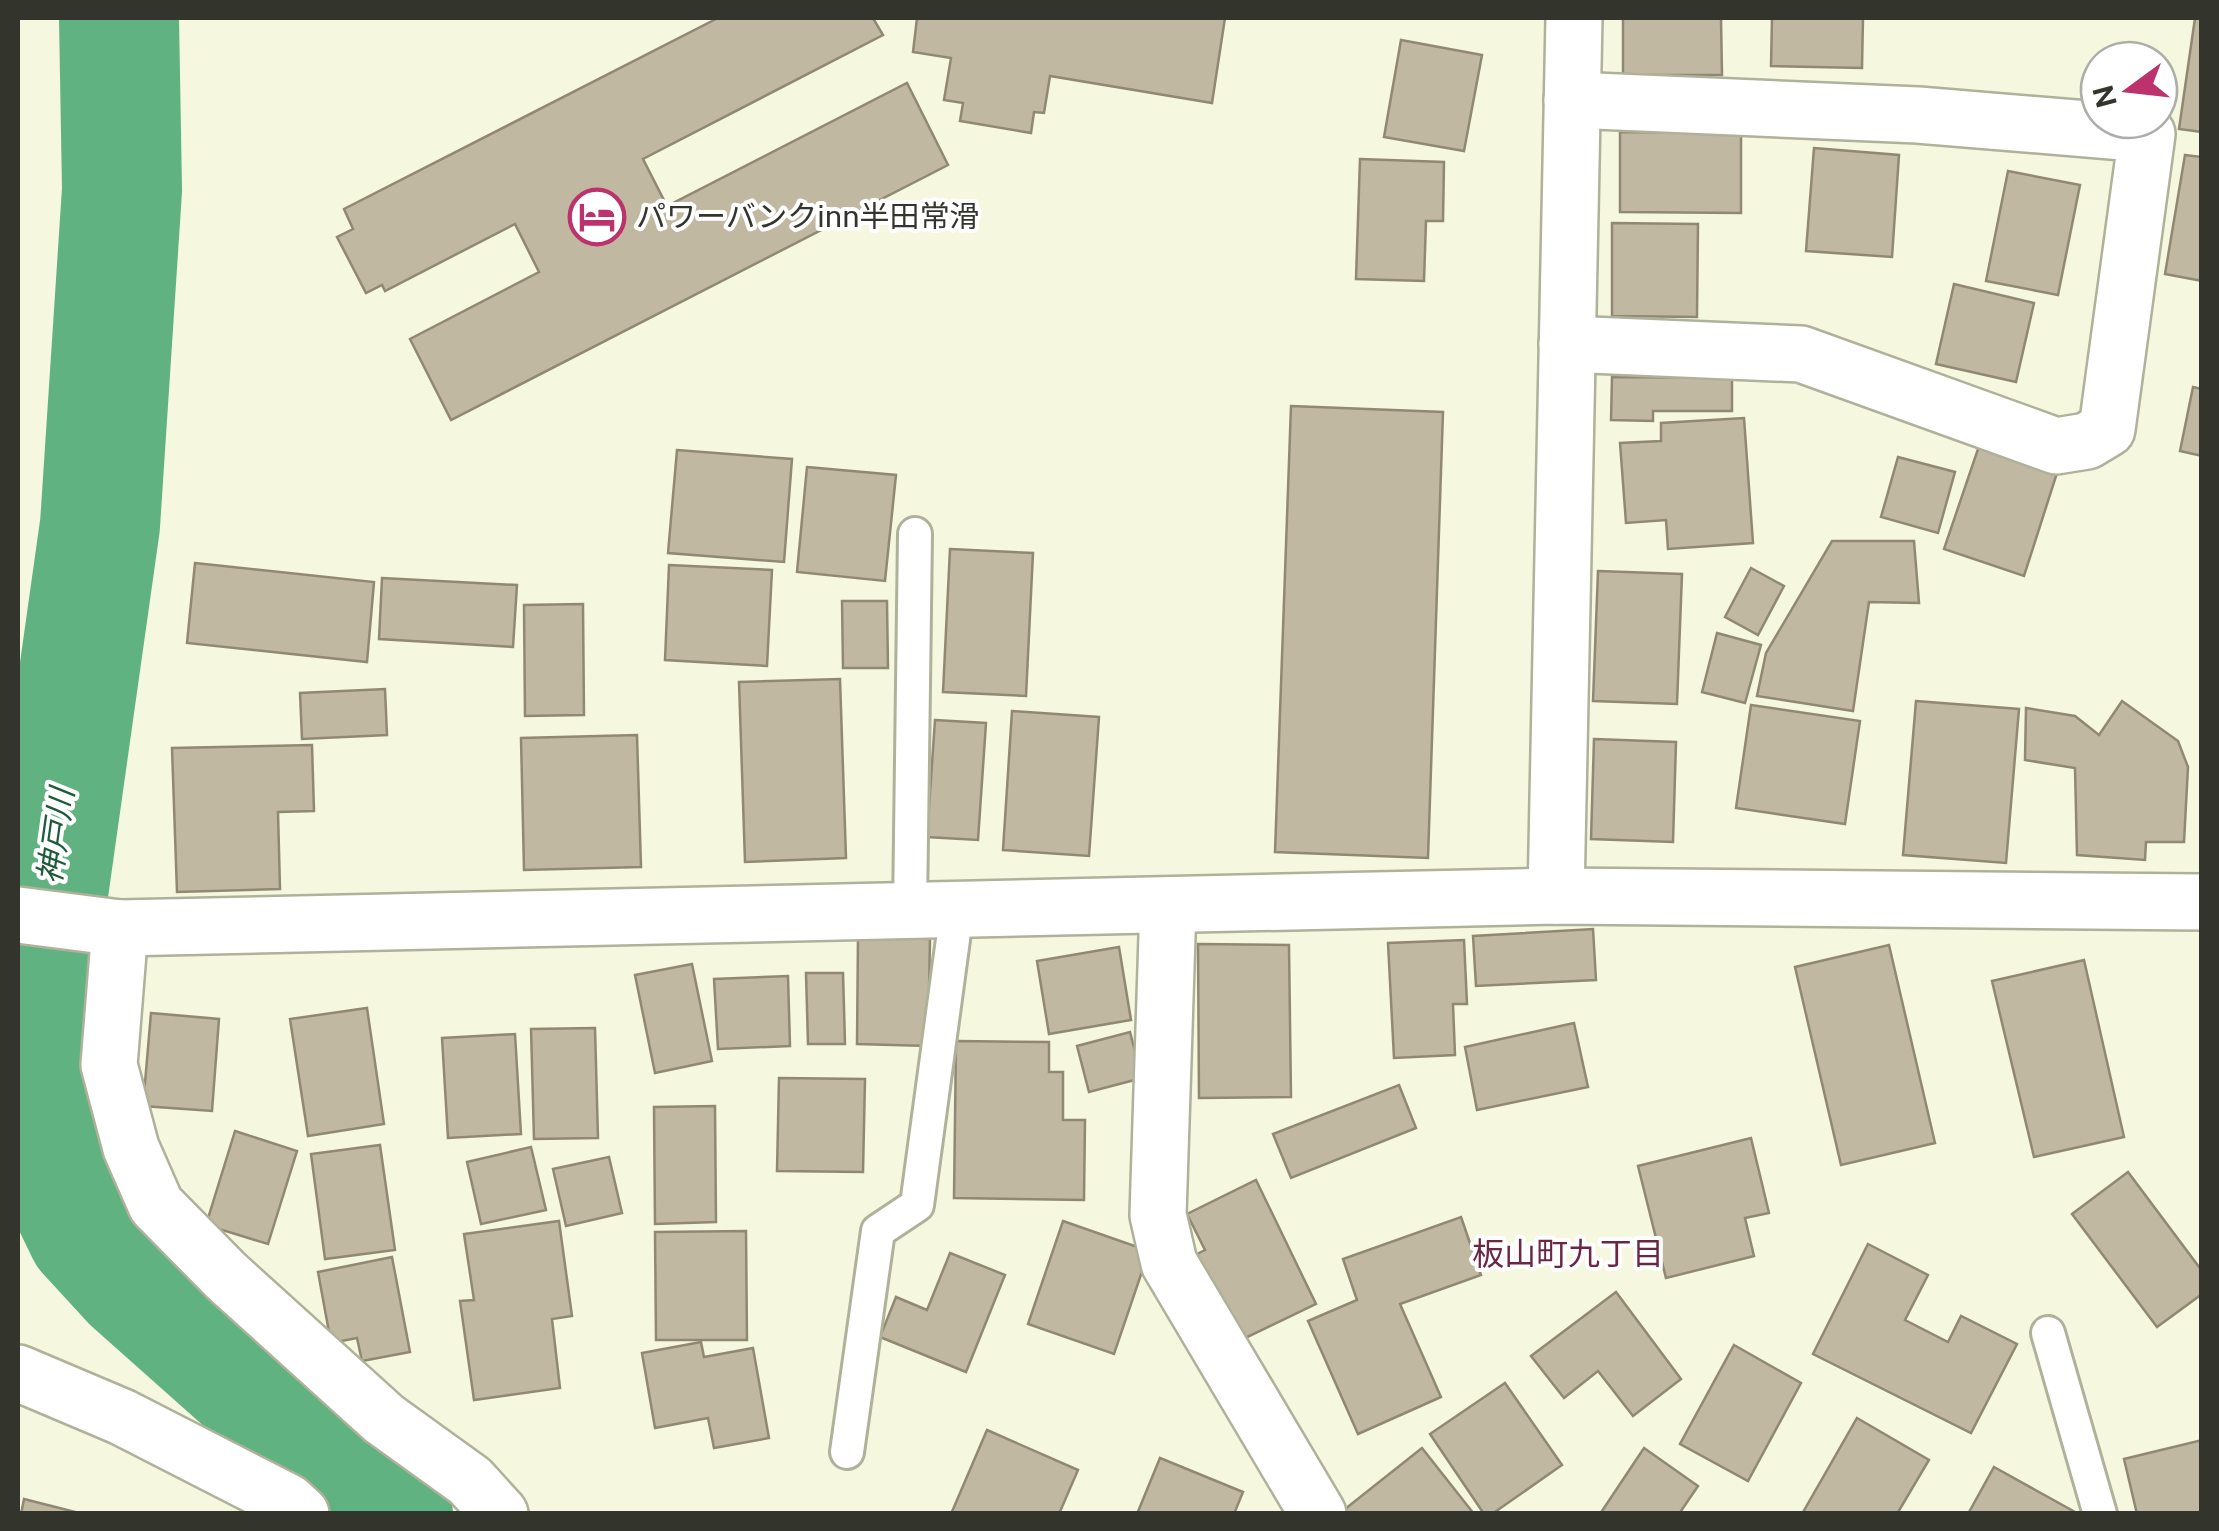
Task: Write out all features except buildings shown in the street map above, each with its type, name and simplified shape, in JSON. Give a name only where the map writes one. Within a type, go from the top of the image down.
[{"type":"street","points":[[1556,896],[1574,18]]},
{"type":"street","points":[[1567,344],[1801,354],[2056,446],[2087,441],[2107,429],[2147,134],[1918,115],[1572,100]]},
{"type":"street","points":[[18,915],[115,928],[1556,896],[2202,902]]},
{"type":"street","points":[[1168,905],[1158,1214],[1169,1263],[1318,1514]]},
{"type":"street","points":[[115,928],[109,1065],[131,1148],[156,1205],[226,1276],[384,1419],[470,1481],[500,1514]]},
{"type":"street","points":[[18,1373],[122,1417],[288,1502],[301,1514]]},
{"type":"lane","points":[[847,1452],[878,1232],[917,1205],[934,910],[916,534]]},
{"type":"lane","points":[[2048,1332],[2100,1514]]},
{"type":"waterway","name":"神戸川","points":[[119,18],[122,190],[100,525],[38,964],[40,1112],[55,1167],[87,1233],[132,1282],[393,1514]]},
{"type":"place","name":"パワーバンクinn半田常滑","points":[[597,217]]},
{"type":"district","name":"板山町九丁目","points":[[1568,1254]]}]
